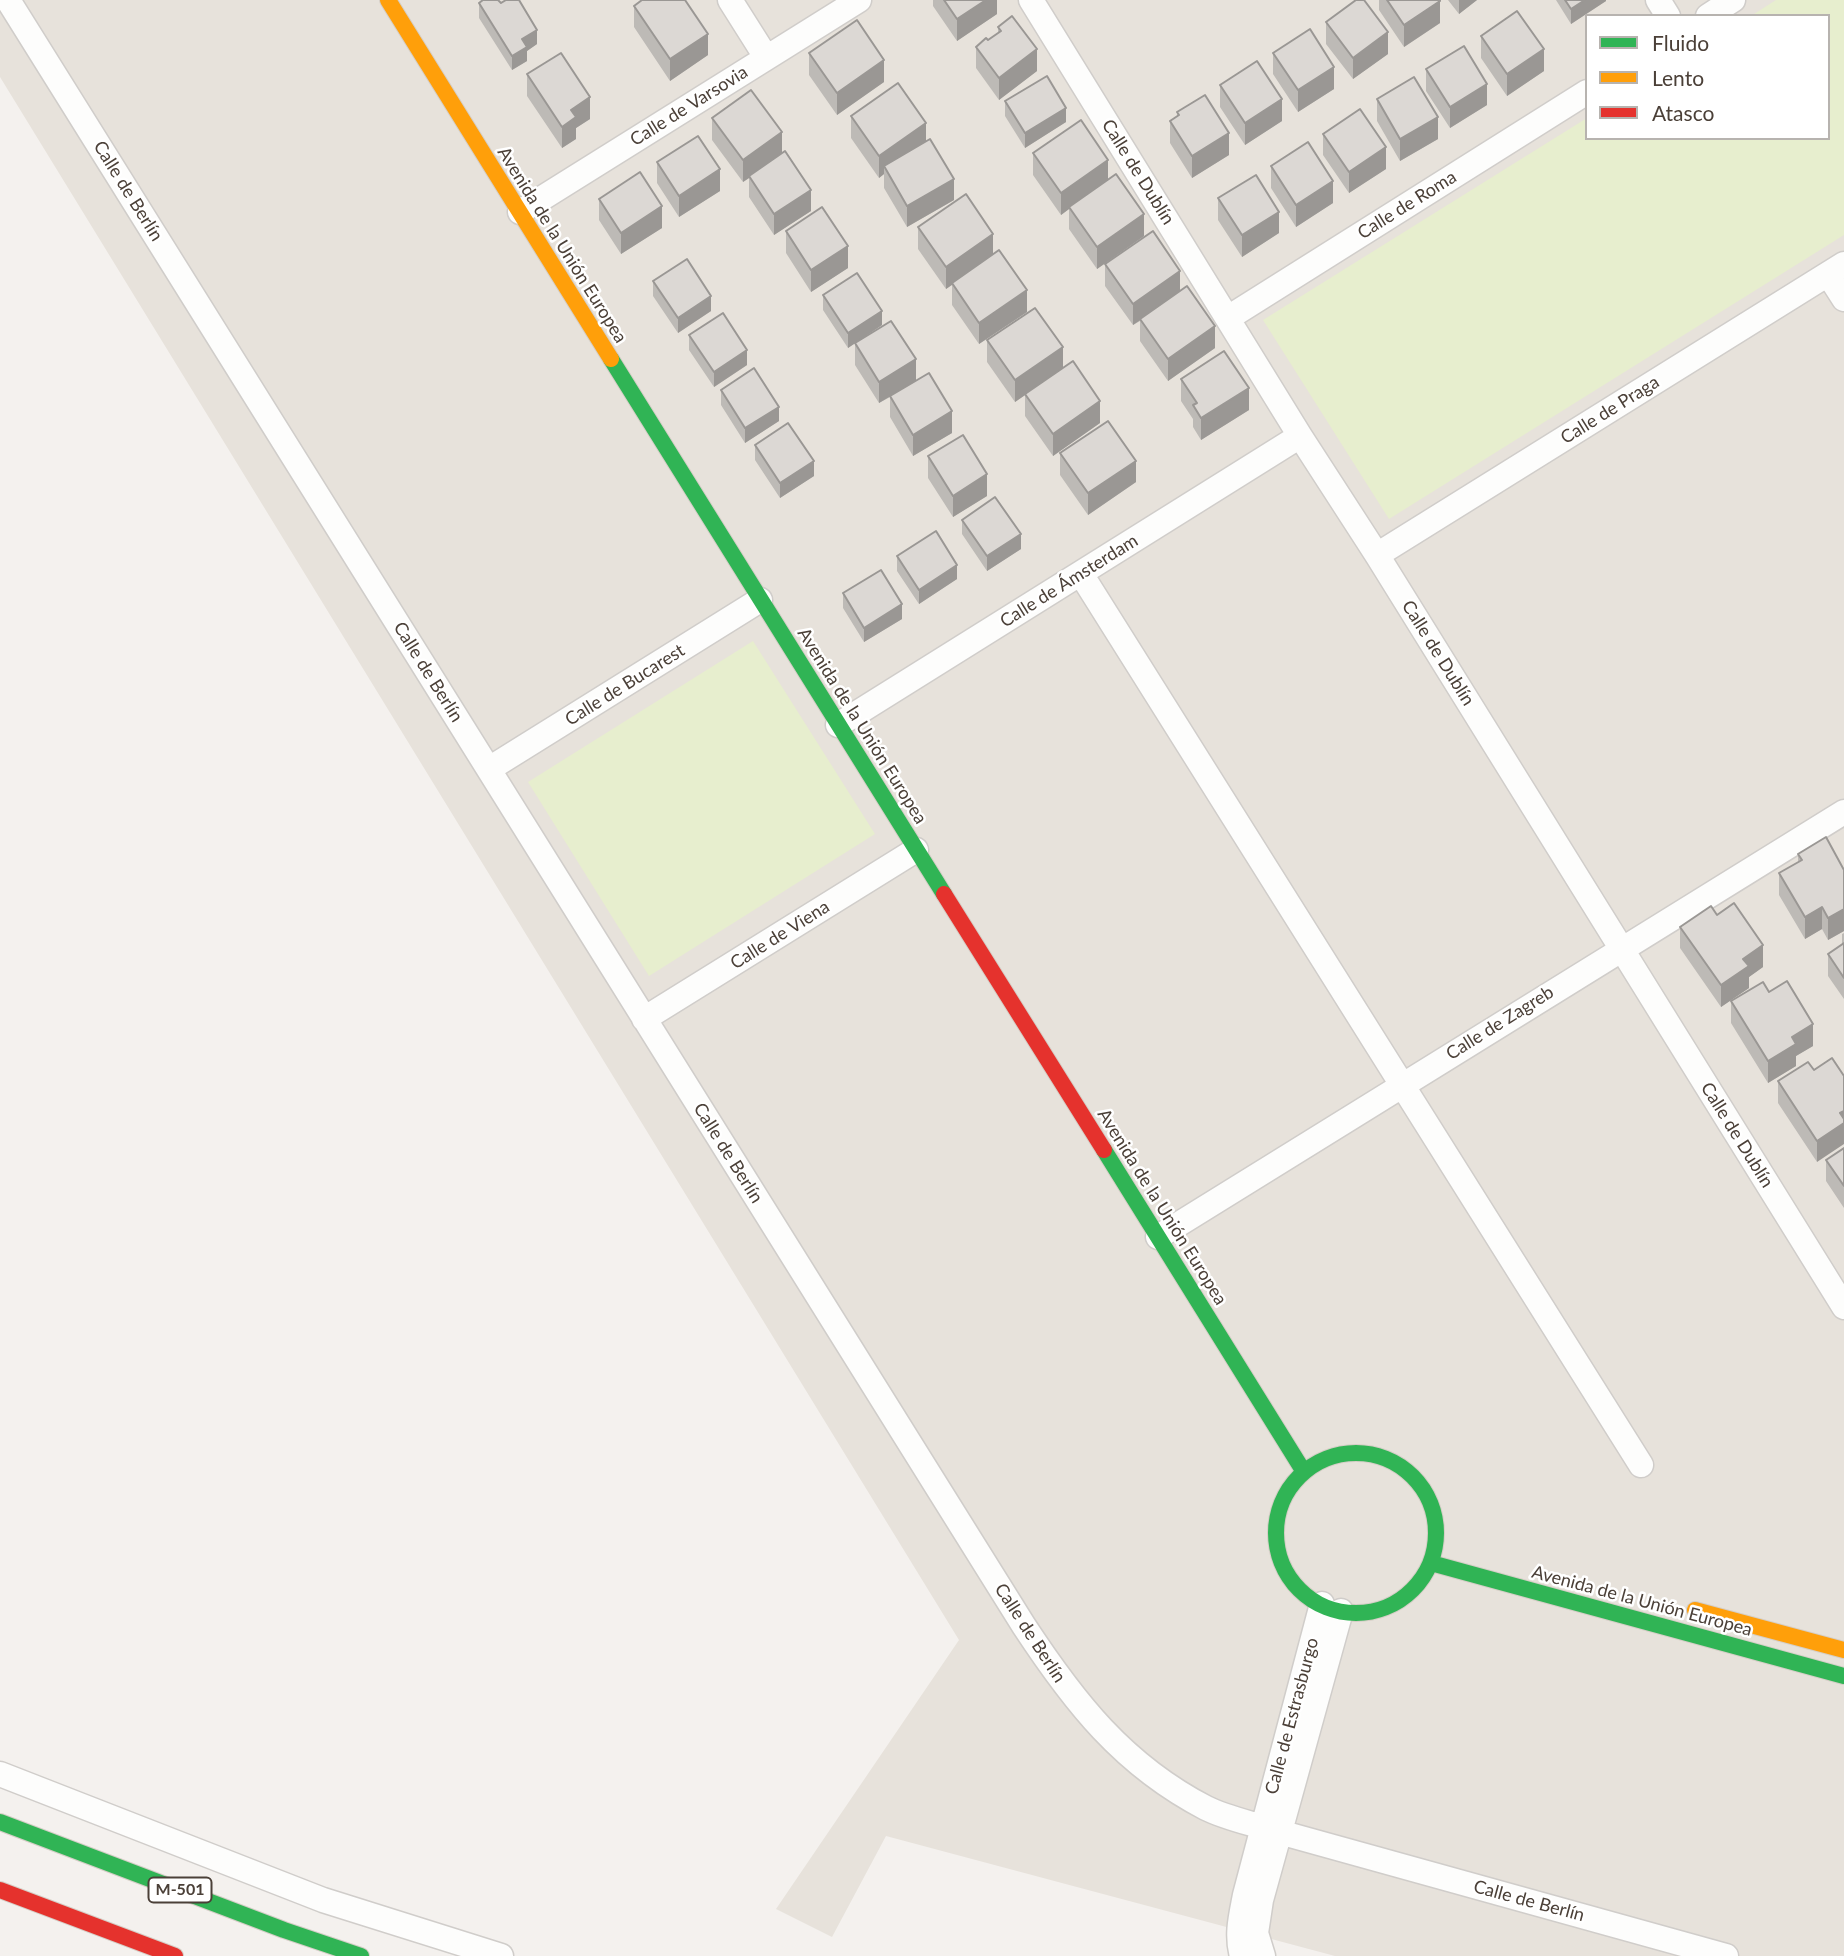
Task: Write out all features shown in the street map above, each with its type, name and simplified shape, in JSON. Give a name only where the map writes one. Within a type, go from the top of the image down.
[{"type":"main road","name":"Avenida de la Unión Europea","points":[[388,0],[532,204],[761,600],[852,719],[916,850],[1171,1229],[1304,1472]]},
{"type":"main road","points":[[1369,1453],[1394,1462],[1415,1478],[1429,1500],[1442,1541],[1424,1575],[1407,1595],[1384,1608],[1359,1613],[1331,1607],[1309,1598],[1290,1578],[1279,1554],[1276,1527],[1282,1501],[1296,1479],[1304,1472],[1317,1455],[1369,1453]]},
{"type":"main road","name":"Avenida de la Unión Europea","points":[[1431,1563],[1844,1676]]},
{"type":"main road","name":"Avenida de la Unión Europea","points":[[1686,1608],[1844,1650]]},
{"type":"main road","name":"M-501","points":[[0,1822],[271,1925],[361,1956]]},
{"type":"main road","points":[[0,1890],[174,1956]]},
{"type":"street","name":"Calle de Berlín","points":[[8,0],[1058,1679],[1100,1729],[1153,1774],[1209,1809],[1272,1830],[1726,1956]]},
{"type":"street","points":[[730,0],[766,58]]},
{"type":"street","name":"Calle de Varsovia","points":[[532,204],[859,0]]},
{"type":"street","name":"Calle de Dublín","points":[[1031,0],[1844,1307]]},
{"type":"street","points":[[1711,14],[1734,0]]},
{"type":"street","name":"Calle de Roma","points":[[1228,318],[1585,93]]},
{"type":"street","points":[[1836,269],[1844,299]]},
{"type":"street","name":"Calle de Praga","points":[[1377,555],[1836,269]]},
{"type":"street","name":"Calle de Ámsterdam","points":[[852,719],[1300,436]]},
{"type":"street","points":[[1081,574],[1641,1465]]},
{"type":"street","name":"Calle de Bucarest","points":[[489,769],[761,600]]},
{"type":"street","name":"Calle de Zagreb","points":[[1171,1229],[1844,812]]},
{"type":"street","name":"Calle de Viena","points":[[644,1019],[916,850]]},
{"type":"street","name":"Calle de Estrasburgo","points":[[1272,1830],[1331,1607]]},
{"type":"street","points":[[0,1774],[323,1900],[501,1956]]},
{"type":"street","points":[[1242,1956],[1239,1945],[1240,1917],[1272,1830]]},
{"type":"street","points":[[1263,1956],[1256,1933],[1257,1919],[1272,1830]]},
{"type":"shaded area","points":[[0,0],[1844,0],[1844,1956],[1335,1956],[886,1836],[832,1937],[776,1909],[959,1640],[0,77]]},
{"type":"green space","points":[[1776,0],[1844,0],[1844,235],[1389,519],[1263,320],[1585,119],[1585,140],[1830,140],[1830,14],[1754,14]]},
{"type":"green space","points":[[753,641],[875,834],[649,976],[528,782]]},
{"type":"building","points":[[483,0],[498,0],[501,3],[506,0],[519,0],[537,30],[522,39],[527,47],[512,56],[479,3]]},
{"type":"building","points":[[642,0],[685,0],[708,34],[670,59],[634,6]]},
{"type":"building","points":[[944,0],[986,0],[957,19]]},
{"type":"building","points":[[1356,0],[1364,0],[1388,32],[1353,58],[1326,22]]},
{"type":"building","points":[[1387,0],[1440,0],[1440,1],[1404,25]]},
{"type":"building","points":[[1565,0],[1585,0],[1571,9]]},
{"type":"building","points":[[1517,11],[1544,49],[1507,74],[1481,36]]},
{"type":"building","points":[[1012,16],[1037,49],[999,78],[976,47],[986,38],[988,40],[1001,31],[998,27]]},
{"type":"building","points":[[857,20],[884,60],[837,93],[809,53]]},
{"type":"building","points":[[1310,29],[1334,67],[1298,90],[1273,53]]},
{"type":"building","points":[[1464,46],[1487,84],[1450,107],[1426,69]]},
{"type":"building","points":[[561,53],[590,97],[571,110],[576,117],[562,127],[527,74]]},
{"type":"building","points":[[1257,61],[1282,99],[1245,123],[1220,85]]},
{"type":"building","points":[[1047,76],[1066,108],[1025,133],[1005,101]]},
{"type":"building","points":[[1414,77],[1438,117],[1400,139],[1377,99]]},
{"type":"building","points":[[898,83],[926,123],[879,156],[851,116]]},
{"type":"building","points":[[751,90],[782,132],[743,160],[712,118]]},
{"type":"building","points":[[1205,95],[1229,133],[1192,156],[1170,121],[1179,115],[1177,112]]},
{"type":"building","points":[[1360,109],[1386,147],[1349,172],[1323,134]]},
{"type":"building","points":[[1081,120],[1108,160],[1061,193],[1033,153]]},
{"type":"building","points":[[698,136],[720,169],[679,196],[657,162]]},
{"type":"building","points":[[930,139],[954,179],[907,206],[884,166]]},
{"type":"building","points":[[1308,142],[1333,181],[1296,205],[1271,166]]},
{"type":"building","points":[[785,151],[811,190],[774,214],[749,176]]},
{"type":"building","points":[[640,172],[662,206],[621,233],[599,199]]},
{"type":"building","points":[[1116,174],[1144,214],[1097,247],[1069,207]]},
{"type":"building","points":[[1256,175],[1279,212],[1242,235],[1218,198]]},
{"type":"building","points":[[966,194],[993,234],[946,267],[918,227]]},
{"type":"building","points":[[822,207],[848,246],[811,270],[786,231]]},
{"type":"building","points":[[1153,231],[1180,271],[1133,304],[1105,264]]},
{"type":"building","points":[[999,250],[1027,290],[979,323],[952,283]]},
{"type":"building","points":[[687,259],[711,296],[678,318],[653,281]]},
{"type":"building","points":[[857,273],[882,311],[848,333],[823,295]]},
{"type":"building","points":[[1187,286],[1215,326],[1168,359],[1140,319]]},
{"type":"building","points":[[1035,308],[1063,347],[1015,380],[987,340]]},
{"type":"building","points":[[723,313],[747,350],[714,372],[689,335]]},
{"type":"building","points":[[891,321],[916,359],[879,382],[855,343]]},
{"type":"building","points":[[1224,351],[1249,388],[1201,418],[1193,405],[1197,403],[1181,379]]},
{"type":"building","points":[[1073,361],[1100,401],[1053,434],[1025,394]]},
{"type":"building","points":[[754,368],[779,407],[745,428],[721,390]]},
{"type":"building","points":[[929,373],[952,411],[913,435],[890,396]]},
{"type":"building","points":[[1108,421],[1136,461],[1088,493],[1060,453]]},
{"type":"building","points":[[788,423],[814,461],[780,483],[755,445]]},
{"type":"building","points":[[963,435],[987,474],[953,496],[928,456]]},
{"type":"building","points":[[995,497],[1021,534],[987,556],[962,520]]},
{"type":"building","points":[[936,531],[957,565],[919,590],[897,556]]},
{"type":"building","points":[[881,570],[902,604],[864,628],[843,593]]},
{"type":"building","points":[[1826,837],[1844,870],[1844,909],[1828,918],[1822,907],[1805,917],[1779,873],[1802,860],[1798,854]]},
{"type":"building","points":[[1734,903],[1763,945],[1743,959],[1749,966],[1721,985],[1680,927],[1711,906],[1717,915]]},
{"type":"building","points":[[1844,943],[1844,978],[1828,954]]},
{"type":"building","points":[[1787,981],[1813,1024],[1792,1037],[1796,1044],[1768,1061],[1731,1001],[1763,982],[1769,992]]},
{"type":"building","points":[[1832,1058],[1844,1076],[1844,1111],[1840,1113],[1844,1123],[1817,1141],[1778,1081],[1808,1062],[1814,1070]]},
{"type":"building","points":[[1844,1148],[1844,1186],[1826,1160]]},
{"type":"traffic: fast","points":[[611,359],[944,894]]},
{"type":"traffic: fast","points":[[1104,1150],[1304,1472]]},
{"type":"traffic: fast","points":[[1356,1453],[1387,1459],[1412,1477],[1430,1502],[1436,1533],[1430,1564],[1412,1589],[1387,1607],[1356,1613],[1325,1607],[1300,1589],[1282,1564],[1276,1533],[1282,1502],[1300,1477],[1325,1459],[1356,1453]]},
{"type":"traffic: fast","points":[[1431,1563],[1844,1676]]},
{"type":"traffic: fast","points":[[0,1822],[284,1930],[361,1956]]},
{"type":"traffic: slow","points":[[388,0],[611,359]]},
{"type":"traffic: slow","points":[[1695,1610],[1844,1650]]},
{"type":"traffic: jam","points":[[944,894],[1104,1150]]},
{"type":"traffic: jam","points":[[0,1890],[175,1956]]}]
